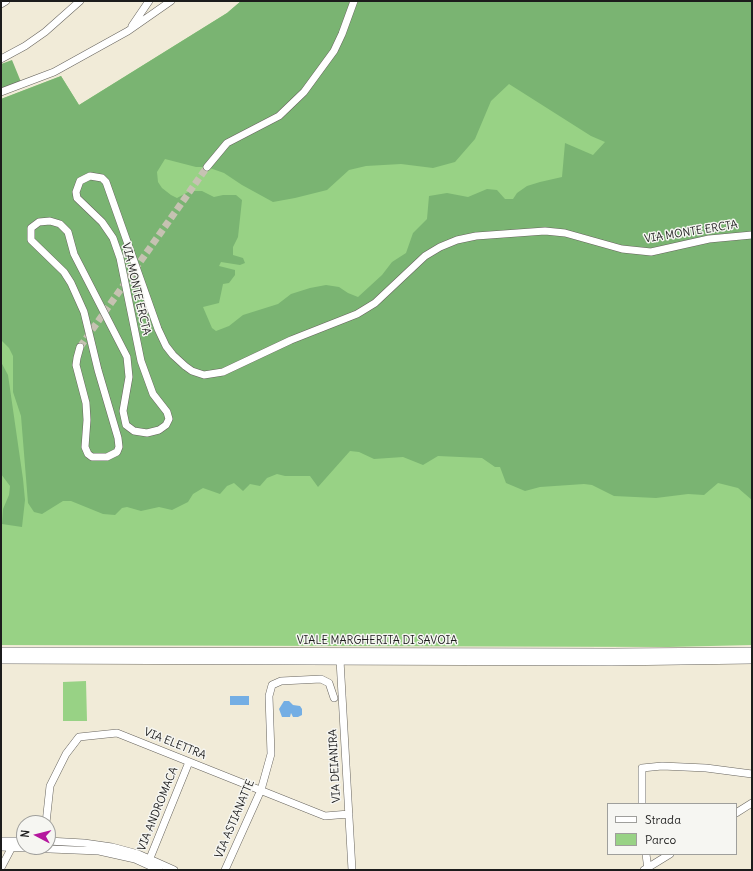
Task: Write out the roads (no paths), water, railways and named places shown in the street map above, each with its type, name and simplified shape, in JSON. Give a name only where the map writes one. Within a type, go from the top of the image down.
[{"type":"street","points":[[1,4],[6,1]]},
{"type":"street","points":[[1,59],[25,46],[45,32],[80,1]]},
{"type":"street","points":[[128,31],[149,1]]},
{"type":"street","points":[[1,92],[54,72],[128,31],[171,1]]},
{"type":"street","points":[[207,167],[227,143],[279,116],[304,92],[334,50],[342,34],[354,1]]},
{"type":"street","name":"VIA MONTE ERCTA","points":[[80,347],[76,358],[76,365],[86,403],[86,451],[92,457],[108,457],[117,452],[119,447],[118,438],[98,370],[84,312],[71,283],[64,272],[32,240],[31,228],[39,222],[54,222],[64,227],[68,232],[74,254],[127,357],[129,377],[123,411],[126,425],[134,431],[147,433],[159,430],[166,425],[169,419],[167,412],[153,394],[142,361],[120,258],[113,238],[102,222],[77,198],[76,192],[80,181],[90,176],[102,178],[106,182],[158,329],[166,346],[173,356],[184,366],[192,371],[204,375],[223,372],[292,340],[357,314],[375,303],[425,256],[440,247],[457,240],[476,236],[545,231],[565,233],[622,249],[651,252],[709,239],[752,235]]},
{"type":"street","name":"VIALE MARGHERITA DI SAVOIA","points":[[1,652],[752,652]]},
{"type":"street","name":"VIALE MARGHERITA DI SAVOIA","points":[[1,659],[612,661],[752,659]]},
{"type":"street","name":"VIA DEIANIRA","points":[[340,660],[352,870]]},
{"type":"street","name":"VIA ASTIANATTE","points":[[225,870],[260,790],[271,754],[269,696],[272,685],[281,681],[321,679],[329,683],[334,698]]},
{"type":"street","name":"VIA ELETTRA","points":[[47,815],[50,786],[66,754],[79,737],[117,734],[325,816],[349,814]]},
{"type":"street","name":"VIA ANDROMACA","points":[[149,862],[189,762]]},
{"type":"street","points":[[642,803],[642,768],[662,766],[706,768],[752,774]]},
{"type":"street","points":[[737,812],[752,803]]},
{"type":"street","points":[[1,841],[16,841]]},
{"type":"street","points":[[56,842],[102,845],[124,850],[149,862],[159,870]]},
{"type":"street","points":[[1,847],[16,848]]},
{"type":"street","points":[[1,868],[12,848]]},
{"type":"street","points":[[56,849],[110,853],[149,862],[174,870]]},
{"type":"street","points":[[646,855],[647,869],[668,855]]},
{"type":"water","points":[[230,696],[249,696],[249,705],[230,705]]},
{"type":"water","points":[[284,701],[289,701],[293,705],[300,706],[302,709],[302,715],[293,717],[291,713],[290,717],[282,717],[279,709]]},
{"type":"tunnel","points":[[80,347],[207,167]]}]
